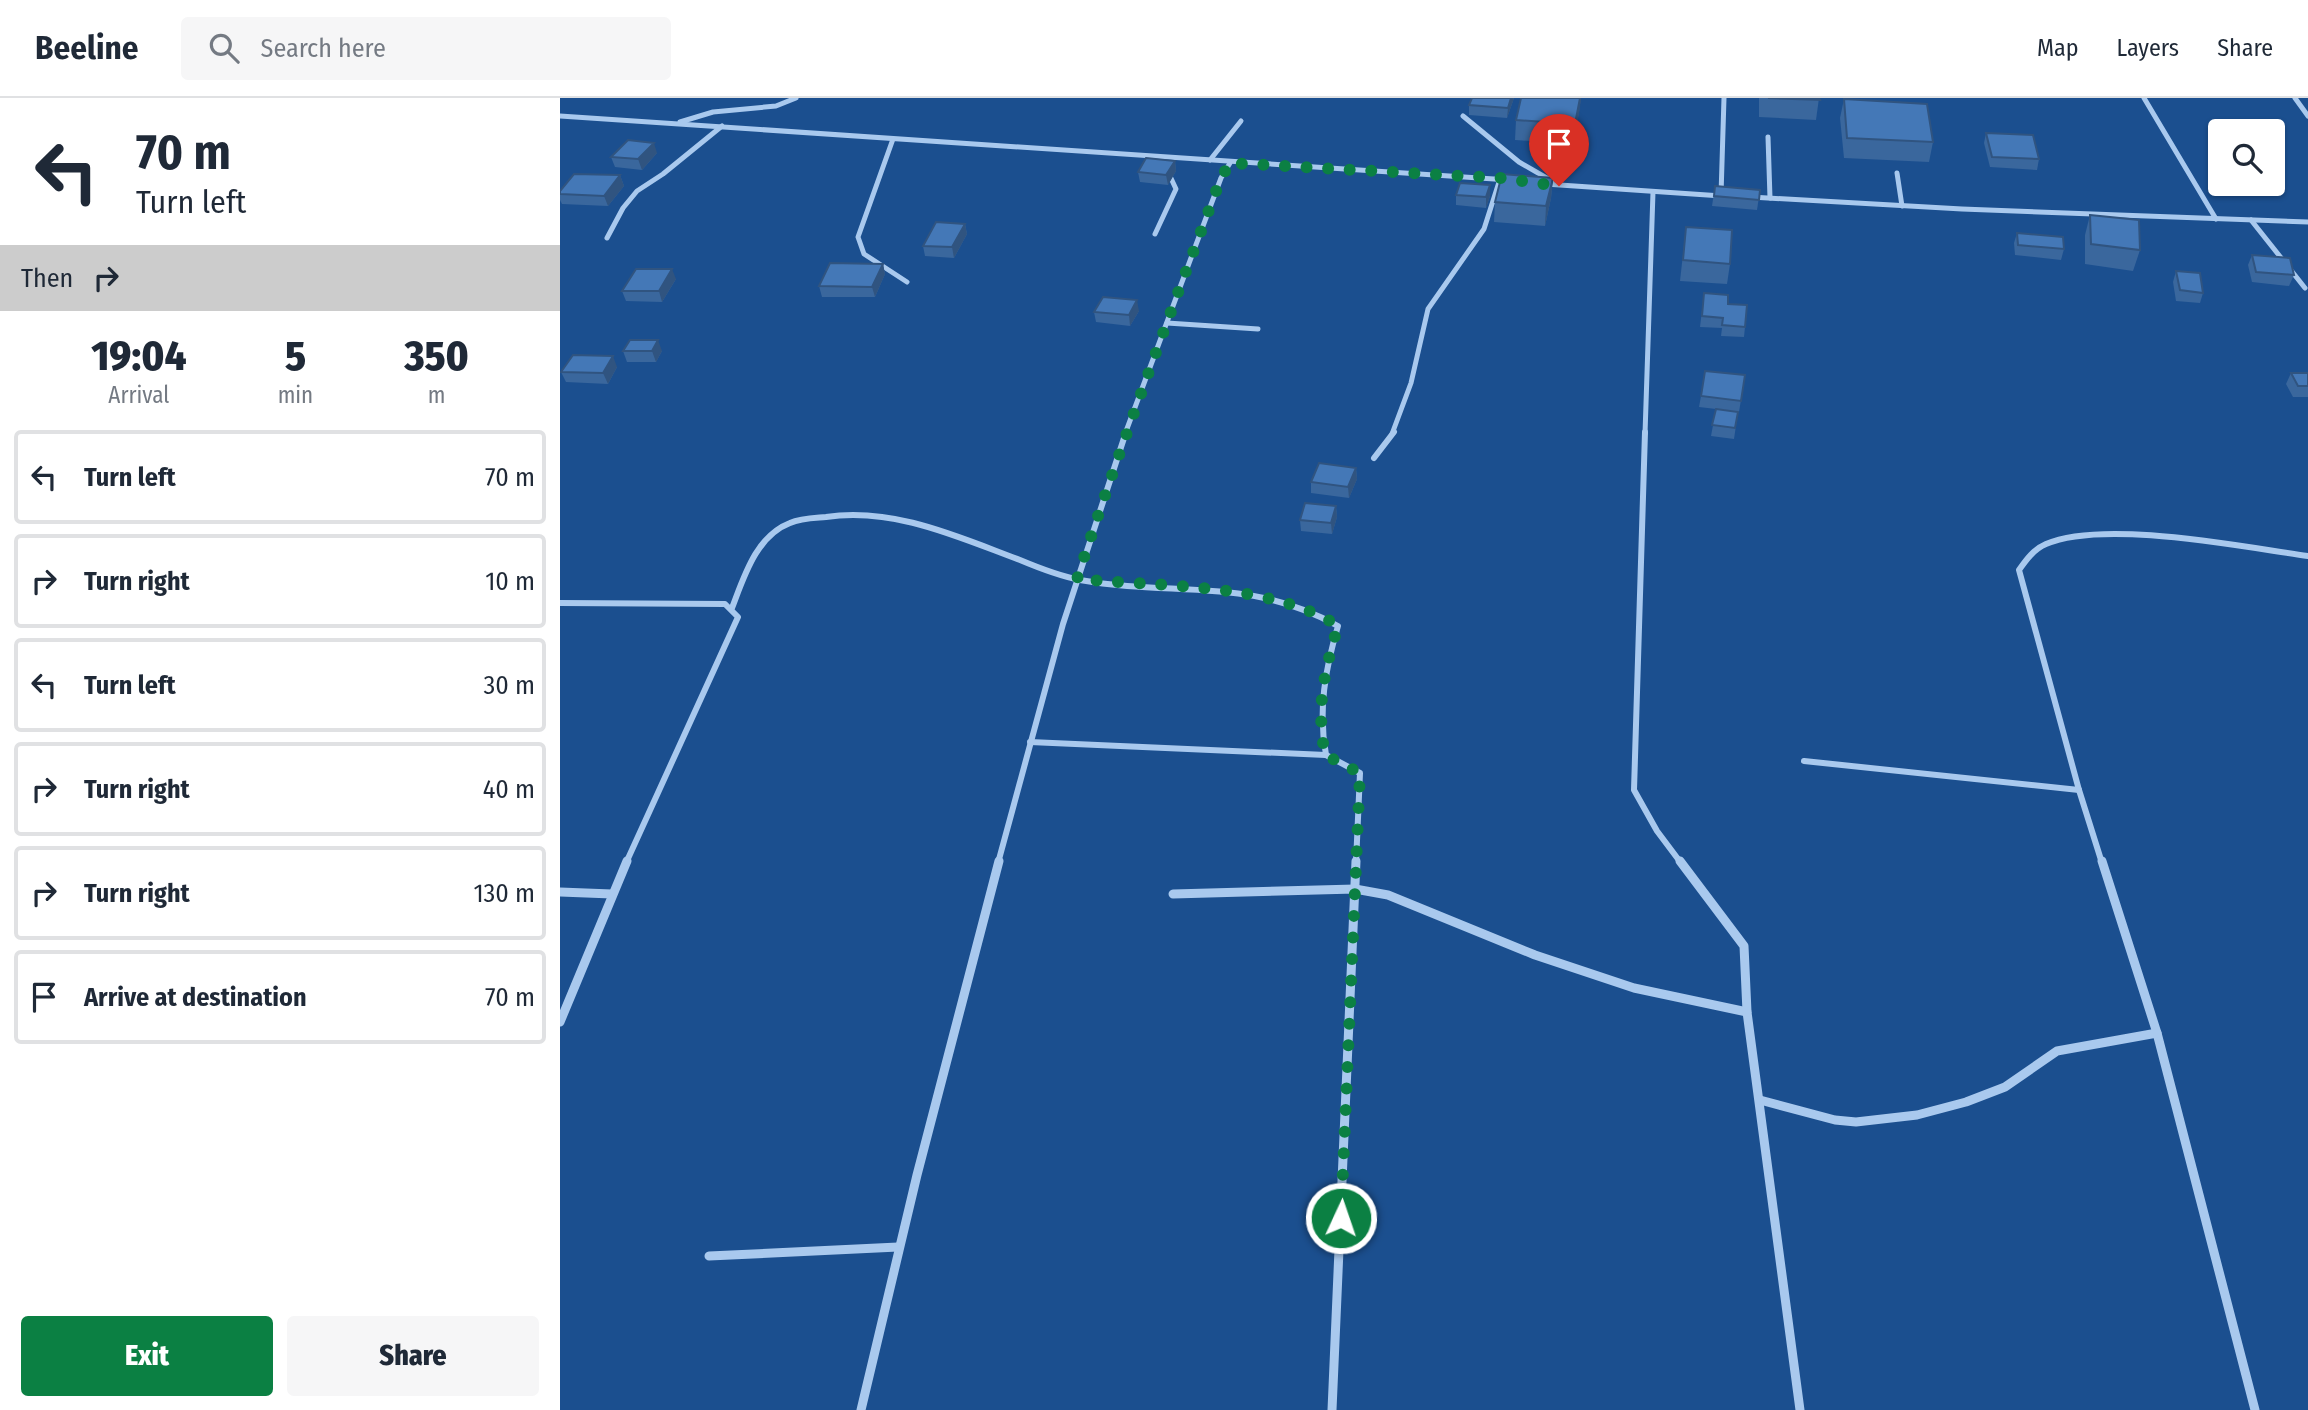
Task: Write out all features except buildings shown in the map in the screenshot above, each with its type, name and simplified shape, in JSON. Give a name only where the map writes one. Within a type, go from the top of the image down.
[{"type":"street","points":[[672,124],[713,112],[776,106],[796,98]]},
{"type":"street","points":[[1721,196],[1724,98]]},
{"type":"street","points":[[2144,98],[2216,219]]},
{"type":"street","points":[[2295,98],[2308,116]]},
{"type":"street","points":[[560,116],[1512,180]]},
{"type":"street","points":[[1462,116],[1519,162],[1559,186]]},
{"type":"street","points":[[1210,160],[1241,121]]},
{"type":"street","points":[[607,237],[636,191],[663,174],[722,126]]},
{"type":"street","points":[[1768,137],[1770,198]]},
{"type":"street","points":[[893,139],[859,237],[864,254],[907,282]]},
{"type":"street","points":[[1155,234],[1176,189],[1175,182],[1168,176],[1178,158]]},
{"type":"street","points":[[860,1410],[898,1247],[1030,742],[1077,579],[1110,476],[1221,178],[1230,163]]},
{"type":"street","points":[[1897,173],[1902,206]]},
{"type":"street","points":[[1374,458],[1394,432],[1411,383],[1428,309],[1483,229],[1495,200],[1500,178]]},
{"type":"street","points":[[1536,183],[1733,196]]},
{"type":"street","points":[[1653,192],[1634,790],[1657,831],[1744,946],[1747,1012],[1800,1410]]},
{"type":"street","points":[[1745,197],[2308,222]]},
{"type":"street","points":[[2251,220],[2305,288]]},
{"type":"street","points":[[1167,323],[1258,329]]},
{"type":"street","points":[[732,608],[754,551],[789,524],[833,513],[875,516],[929,526],[1077,579],[1248,594],[1318,613],[1338,626],[1320,701],[1320,727],[1325,755]]},
{"type":"street","points":[[2255,1410],[2157,1033],[2079,790],[2019,570],[2030,554],[2046,543],[2070,536],[2130,535],[2308,556]]},
{"type":"street","points":[[560,603],[725,604],[732,608],[738,617],[612,894],[560,1022]]},
{"type":"street","points":[[1030,742],[1325,755],[1360,773],[1332,1410]]},
{"type":"street","points":[[1804,761],[2079,790]]},
{"type":"street","points":[[1173,894],[1355,888],[1388,895],[1535,955],[1634,988],[1747,1012]]},
{"type":"street","points":[[560,892],[612,894]]},
{"type":"street","points":[[1760,1100],[1835,1120],[1856,1122],[1917,1115],[1966,1102],[2005,1087],[2057,1051],[2157,1033]]},
{"type":"street","points":[[709,1256],[898,1247]]},
{"type":"route","points":[[1341,1218],[1360,773],[1325,755],[1320,727],[1320,701],[1328,658],[1338,626],[1318,613],[1248,594],[1077,579],[1110,476],[1221,178],[1230,163],[1500,178],[1559,186]]}]
